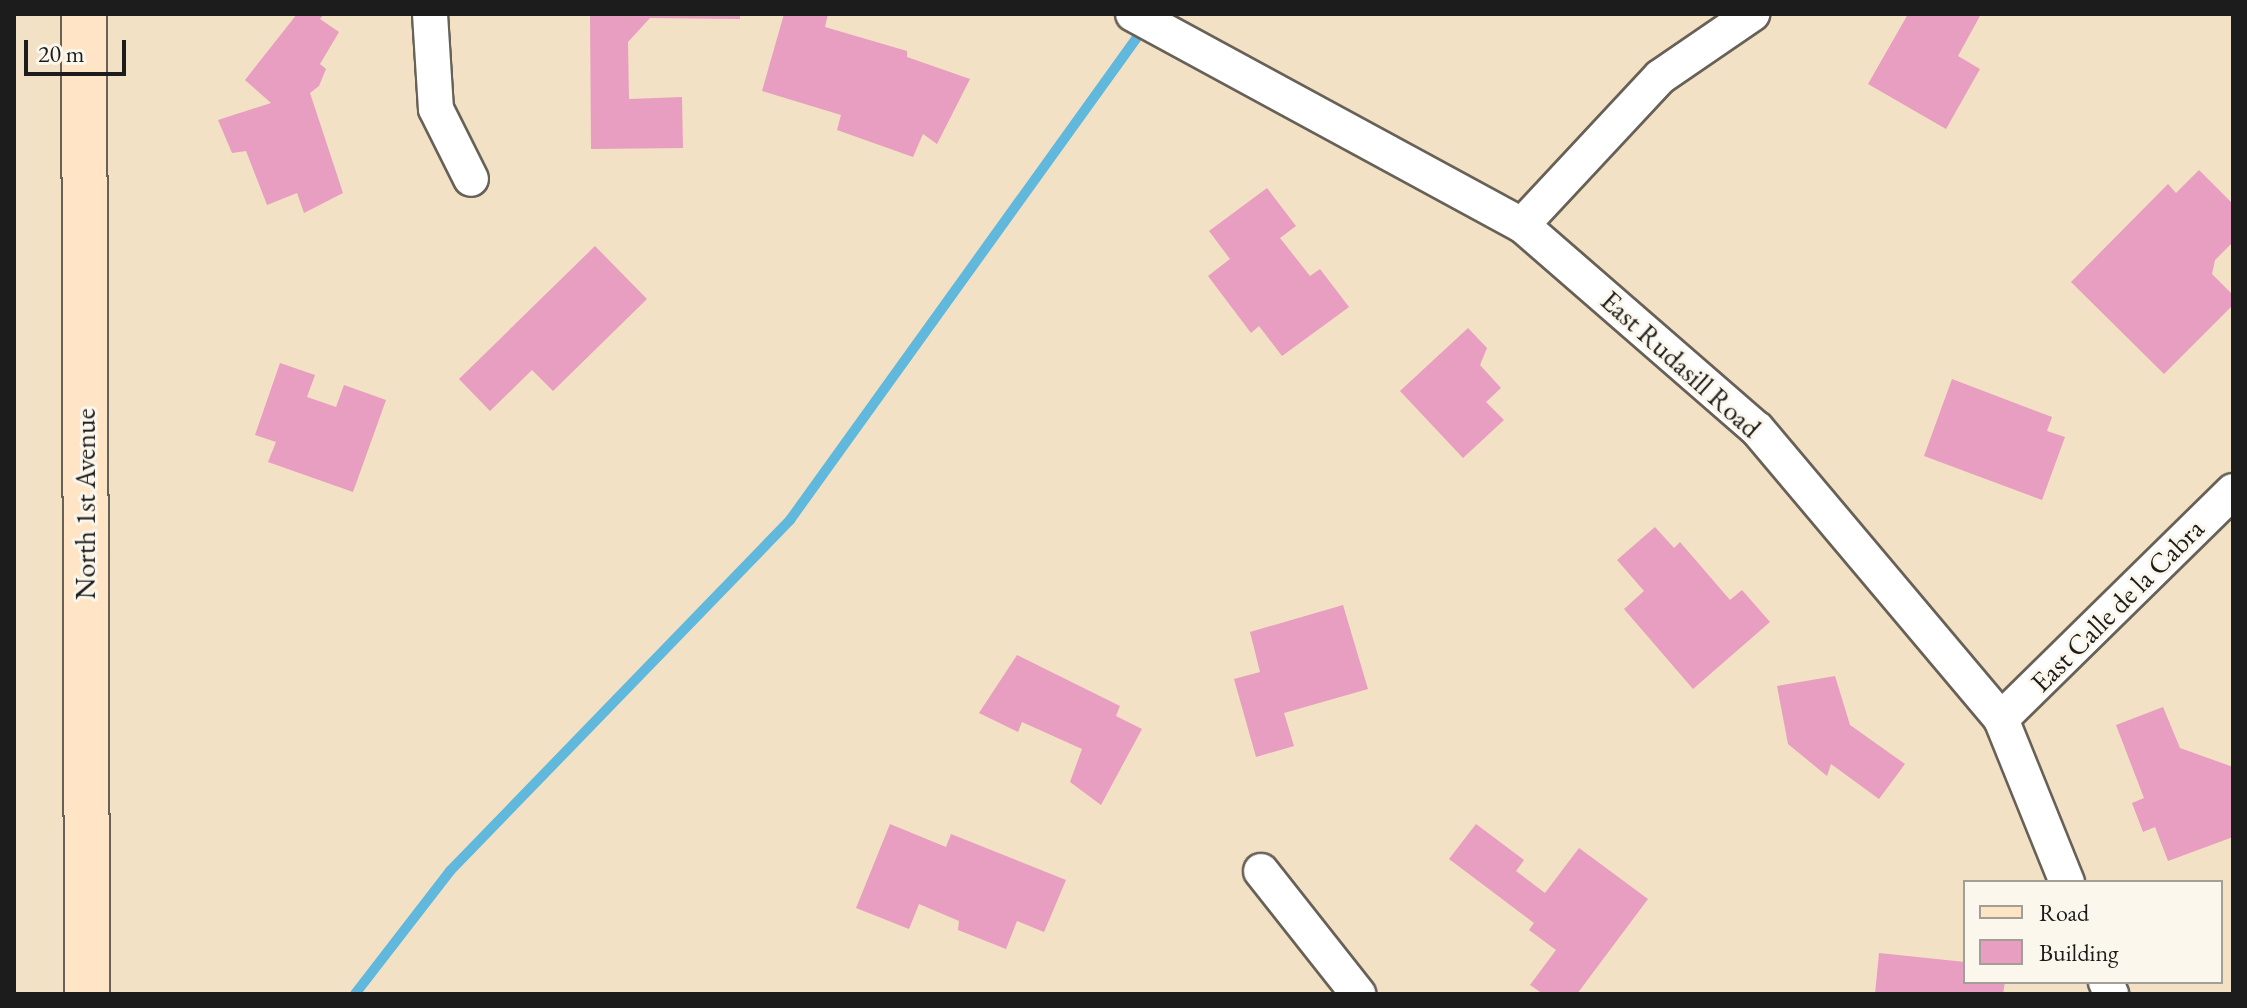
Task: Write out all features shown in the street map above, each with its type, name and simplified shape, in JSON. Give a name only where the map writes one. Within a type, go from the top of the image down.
[{"type":"main road","name":"North 1st Avenue","points":[[84,14],[87,994]]},
{"type":"street","points":[[430,14],[436,109],[471,179]]},
{"type":"street","name":"East Rudasill Road","points":[[1133,14],[1522,225],[1757,429],[2001,719],[2066,880]]},
{"type":"street","points":[[1522,225],[1660,77],[1752,14]]},
{"type":"street","name":"East Calle de la Cabra","points":[[2001,719],[2233,491]]},
{"type":"street","points":[[1261,871],[1358,994]]},
{"type":"building","points":[[297,14],[324,14],[320,19],[339,32],[320,64],[326,69],[319,86],[310,93],[343,193],[304,213],[297,193],[267,205],[246,151],[232,153],[218,120],[271,103],[245,80]]},
{"type":"building","points":[[590,14],[740,14],[740,19],[650,18],[628,42],[629,99],[682,97],[683,148],[591,149]]},
{"type":"building","points":[[784,14],[828,14],[825,27],[907,51],[907,57],[970,79],[937,144],[923,134],[913,157],[837,130],[841,115],[762,91]]},
{"type":"building","points":[[1908,14],[1981,14],[1958,56],[1980,69],[1946,129],[1868,84]]},
{"type":"building","points":[[2199,170],[2233,204],[2233,242],[2215,260],[2212,274],[2233,295],[2233,305],[2164,374],[2071,282],[2168,184],[2176,193]]},
{"type":"building","points":[[1267,188],[1296,226],[1280,238],[1310,276],[1320,269],[1349,307],[1282,356],[1259,326],[1251,333],[1208,276],[1230,259],[1209,231]]},
{"type":"building","points":[[595,246],[647,299],[553,391],[532,370],[490,411],[459,379]]},
{"type":"building","points":[[1468,328],[1487,348],[1480,365],[1501,388],[1486,402],[1504,420],[1463,458],[1400,391]]},
{"type":"building","points":[[280,363],[315,375],[307,397],[336,407],[344,385],[386,400],[353,492],[268,462],[276,442],[255,435]]},
{"type":"building","points":[[1952,379],[2052,417],[2047,431],[2065,437],[2042,500],[1924,456]]},
{"type":"building","points":[[1655,527],[1674,548],[1680,542],[1730,600],[1742,590],[1770,622],[1693,689],[1624,609],[1644,591],[1617,560]]},
{"type":"building","points":[[1343,605],[1368,689],[1284,713],[1294,746],[1256,757],[1234,679],[1260,672],[1250,632]]},
{"type":"building","points":[[1017,655],[1120,706],[1116,716],[1142,729],[1101,805],[1070,782],[1082,749],[1022,722],[1018,732],[979,713]]},
{"type":"building","points":[[1835,676],[1850,725],[1905,764],[1879,799],[1831,764],[1827,776],[1788,744],[1777,686]]},
{"type":"building","points":[[2163,707],[2180,748],[2233,767],[2233,837],[2168,861],[2155,827],[2143,832],[2132,803],[2144,798],[2116,725]]},
{"type":"building","points":[[890,824],[946,847],[951,834],[1066,880],[1044,932],[1017,921],[1006,949],[958,930],[959,921],[919,904],[909,929],[856,908]]},
{"type":"building","points":[[1476,824],[1524,860],[1516,871],[1545,893],[1579,848],[1648,899],[1577,994],[1543,994],[1530,985],[1556,950],[1529,930],[1534,923],[1449,859]]},
{"type":"building","points":[[1879,953],[1963,962],[1963,984],[2005,984],[2003,994],[1875,994]]},
{"type":"waterway","points":[[355,994],[450,871],[790,520],[1146,25]]}]
